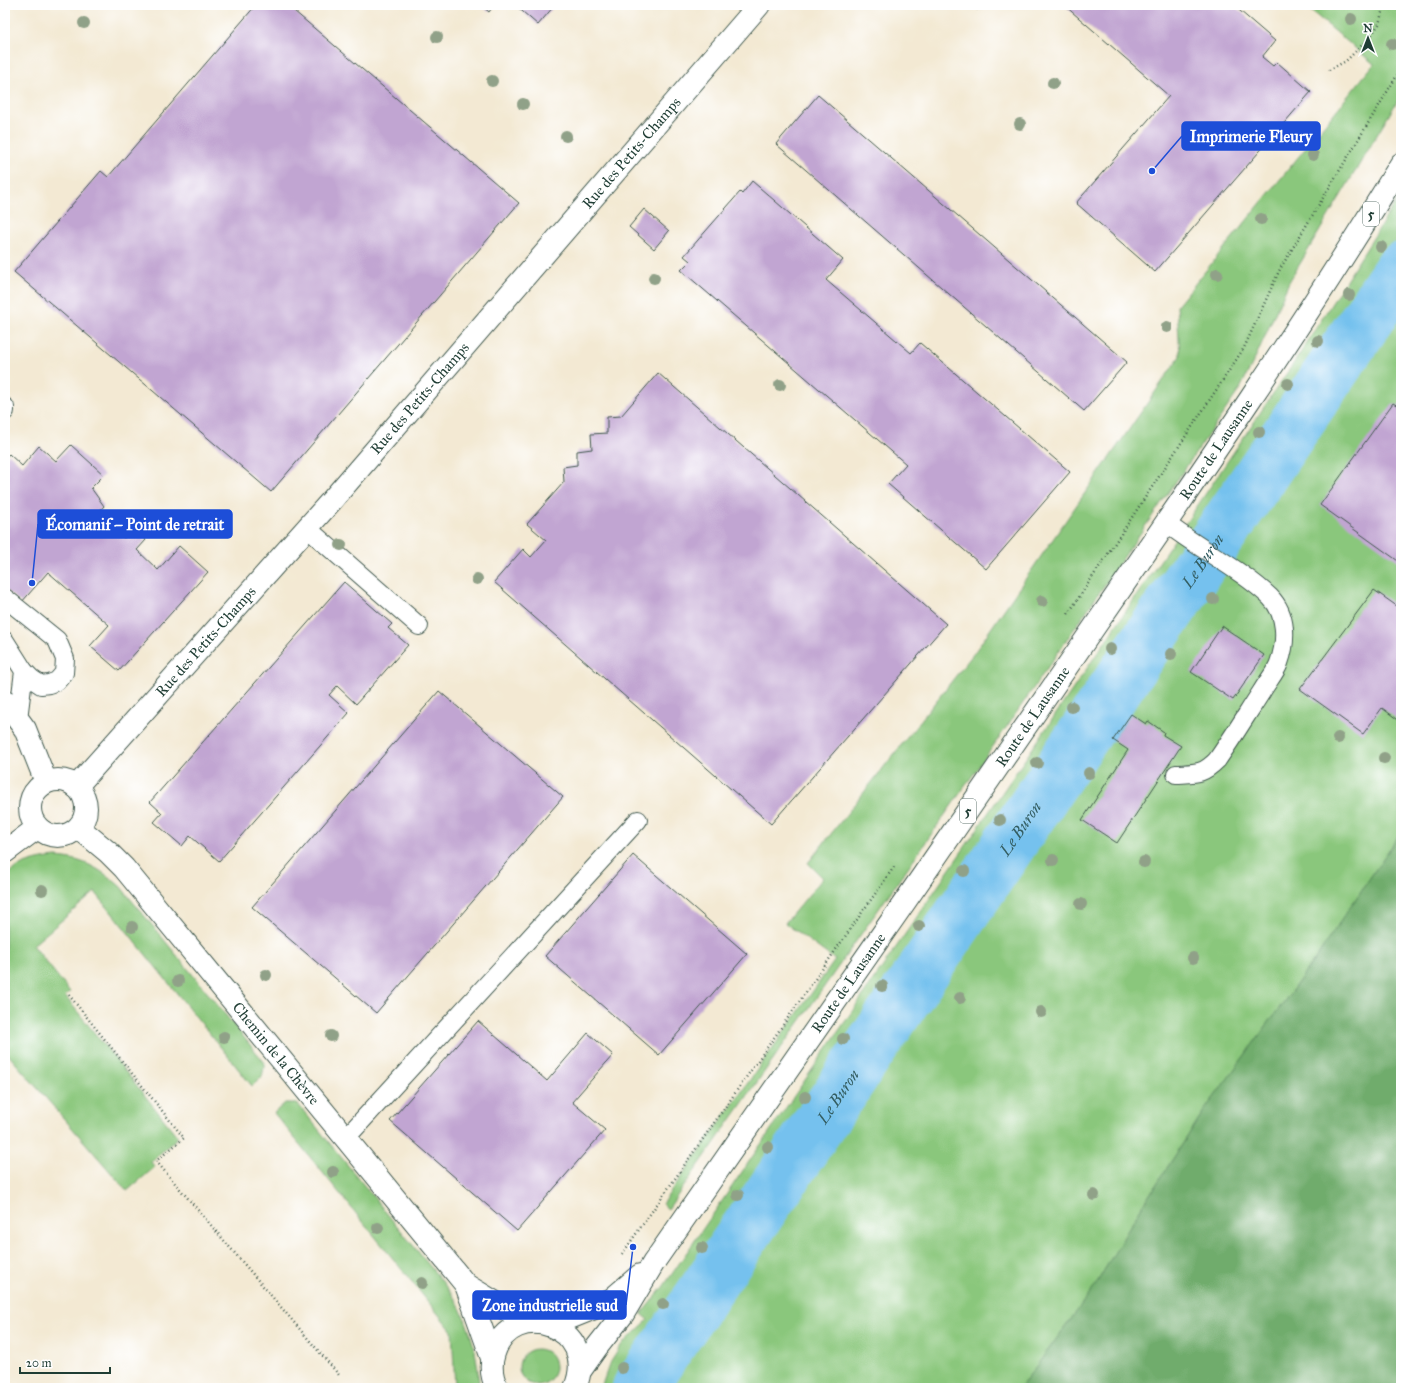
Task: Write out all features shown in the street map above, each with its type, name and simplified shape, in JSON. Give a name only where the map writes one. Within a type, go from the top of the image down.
[{"type":"street","name":"Rue des Petits-Champs","points":[[76,787],[307,528],[759,5]]},
{"type":"street","name":"Route de Lausanne","points":[[577,1380],[597,1347],[624,1314],[654,1262],[936,858],[1173,528],[1401,164]]},
{"type":"street","points":[[11,710],[25,729],[46,782]]},
{"type":"street","points":[[57,780],[67,782],[76,787],[84,796],[86,807],[85,818],[79,828],[69,835],[58,837],[46,835],[37,828],[31,819],[29,808],[31,797],[38,788],[46,782],[57,780]]},
{"type":"street","points":[[5,852],[37,828]]},
{"type":"street","name":"Chemin de la Chèvre","points":[[79,828],[108,852],[124,868],[466,1285],[529,1323]]},
{"type":"street","name":"Route de Lausanne","points":[[552,1325],[599,1306],[612,1299],[654,1262]]},
{"type":"street","name":"Chemin de la Chèvre","points":[[466,1285],[492,1358]]},
{"type":"street","points":[[495,1386],[492,1374],[492,1358],[495,1348],[501,1339],[513,1328],[529,1323],[540,1322],[552,1325],[566,1335],[576,1348],[580,1360],[577,1380]]},
{"type":"lane","points":[[307,528],[419,626]]},
{"type":"lane","points":[[1173,528],[1241,574],[1270,598],[1278,608],[1283,623],[1285,638],[1279,664],[1217,760],[1208,769],[1197,773],[1176,774]]},
{"type":"lane","points":[[5,598],[57,640],[65,659],[64,673],[57,681],[41,685],[24,671],[5,641]]},
{"type":"lane","points":[[11,710],[24,671]]},
{"type":"lane","points":[[345,1139],[638,820]]},
{"type":"path","points":[[953,5],[977,9],[987,8],[991,5]]},
{"type":"path","points":[[1329,70],[1346,60],[1370,37],[1379,24],[1384,5]]},
{"type":"path","points":[[1065,618],[1244,348],[1280,269],[1401,69]]},
{"type":"path","points":[[620,1257],[896,864]]},
{"type":"path","points":[[69,995],[184,1138],[156,1161],[339,1375]]},
{"type":"green space","points":[[1304,5],[1401,5],[1401,95],[1289,282],[1240,389],[1001,735],[668,1209],[662,1204],[835,960],[785,923],[823,878],[808,863],[974,653],[1180,356],[1177,306],[1374,64]]},
{"type":"green space","points":[[1401,194],[1401,832],[1313,962],[1204,1111],[1141,1208],[1092,1291],[1020,1388],[601,1388],[609,1365],[622,1344],[648,1320],[641,1314],[663,1287],[1196,508],[1299,355]]},
{"type":"green space","points":[[1401,832],[1401,1388],[1020,1388],[1092,1291],[1141,1208],[1204,1111],[1313,962]]},
{"type":"green space","points":[[56,857],[83,862],[98,869],[120,886],[265,1063],[262,1077],[252,1086],[95,892],[33,945],[70,992],[65,996],[178,1137],[151,1162],[155,1167],[127,1191],[5,1051],[5,876],[16,868],[29,862]]},
{"type":"green space","points":[[285,1103],[297,1103],[455,1298],[467,1324],[476,1356],[479,1388],[455,1388],[452,1331],[274,1113]]},
{"type":"green space","points":[[537,1349],[550,1354],[555,1367],[550,1380],[537,1385],[524,1380],[519,1367],[524,1354]]},
{"type":"building","points":[[256,5],[287,5],[519,203],[271,492],[14,272],[101,171],[108,177]]},
{"type":"building","points":[[481,5],[494,5],[489,12]]},
{"type":"building","points":[[515,5],[553,5],[554,6],[538,25]]},
{"type":"building","points":[[1064,5],[1233,5],[1275,41],[1262,57],[1273,66],[1277,62],[1311,92],[1155,272],[1076,203],[1169,96]]},
{"type":"building","points":[[818,95],[1127,362],[1084,411],[776,144]]},
{"type":"building","points":[[752,181],[843,260],[826,280],[911,353],[920,343],[1070,472],[986,569],[888,484],[906,464],[681,270],[690,261],[684,256],[740,192],[742,194]]},
{"type":"building","points":[[644,209],[669,231],[654,249],[629,227]]},
{"type":"building","points":[[658,373],[946,624],[771,824],[494,582],[523,549],[531,557],[546,540],[527,524],[564,482],[563,467],[577,465],[577,451],[592,449],[591,434],[607,433],[607,417],[621,416]]},
{"type":"building","points":[[1401,402],[1401,563],[1320,505],[1393,403],[1398,406]]},
{"type":"building","points":[[71,445],[104,475],[91,488],[104,506],[97,514],[124,538],[133,528],[146,540],[137,550],[158,570],[179,546],[208,572],[119,671],[90,646],[109,625],[48,572],[21,603],[5,589],[5,458],[9,454],[22,466],[39,446],[56,461]]},
{"type":"building","points":[[344,582],[392,624],[388,628],[408,645],[356,704],[337,686],[329,695],[349,713],[219,861],[190,836],[182,846],[154,822],[162,813],[150,802]]},
{"type":"building","points":[[1374,590],[1401,609],[1401,722],[1382,708],[1363,734],[1300,689]]},
{"type":"building","points":[[1222,626],[1264,655],[1233,700],[1191,672]]},
{"type":"building","points":[[439,691],[563,797],[376,1013],[252,907]]},
{"type":"building","points":[[1131,714],[1146,724],[1148,721],[1164,732],[1163,735],[1181,746],[1117,843],[1082,820],[1128,750],[1113,740]]},
{"type":"building","points":[[633,855],[747,954],[659,1055],[545,956]]},
{"type":"building","points":[[478,1021],[547,1081],[588,1033],[613,1055],[572,1102],[605,1130],[517,1231],[390,1121]]},
{"type":"waterway","name":"Le Buron","points":[[639,1388],[1401,269]]},
{"type":"place","name":"Imprimerie Fleury","points":[[1152,171]]},
{"type":"place","name":"Écomanif – Point de retrait","points":[[32,583]]},
{"type":"place","name":"Zone industrielle sud","points":[[633,1247]]}]
